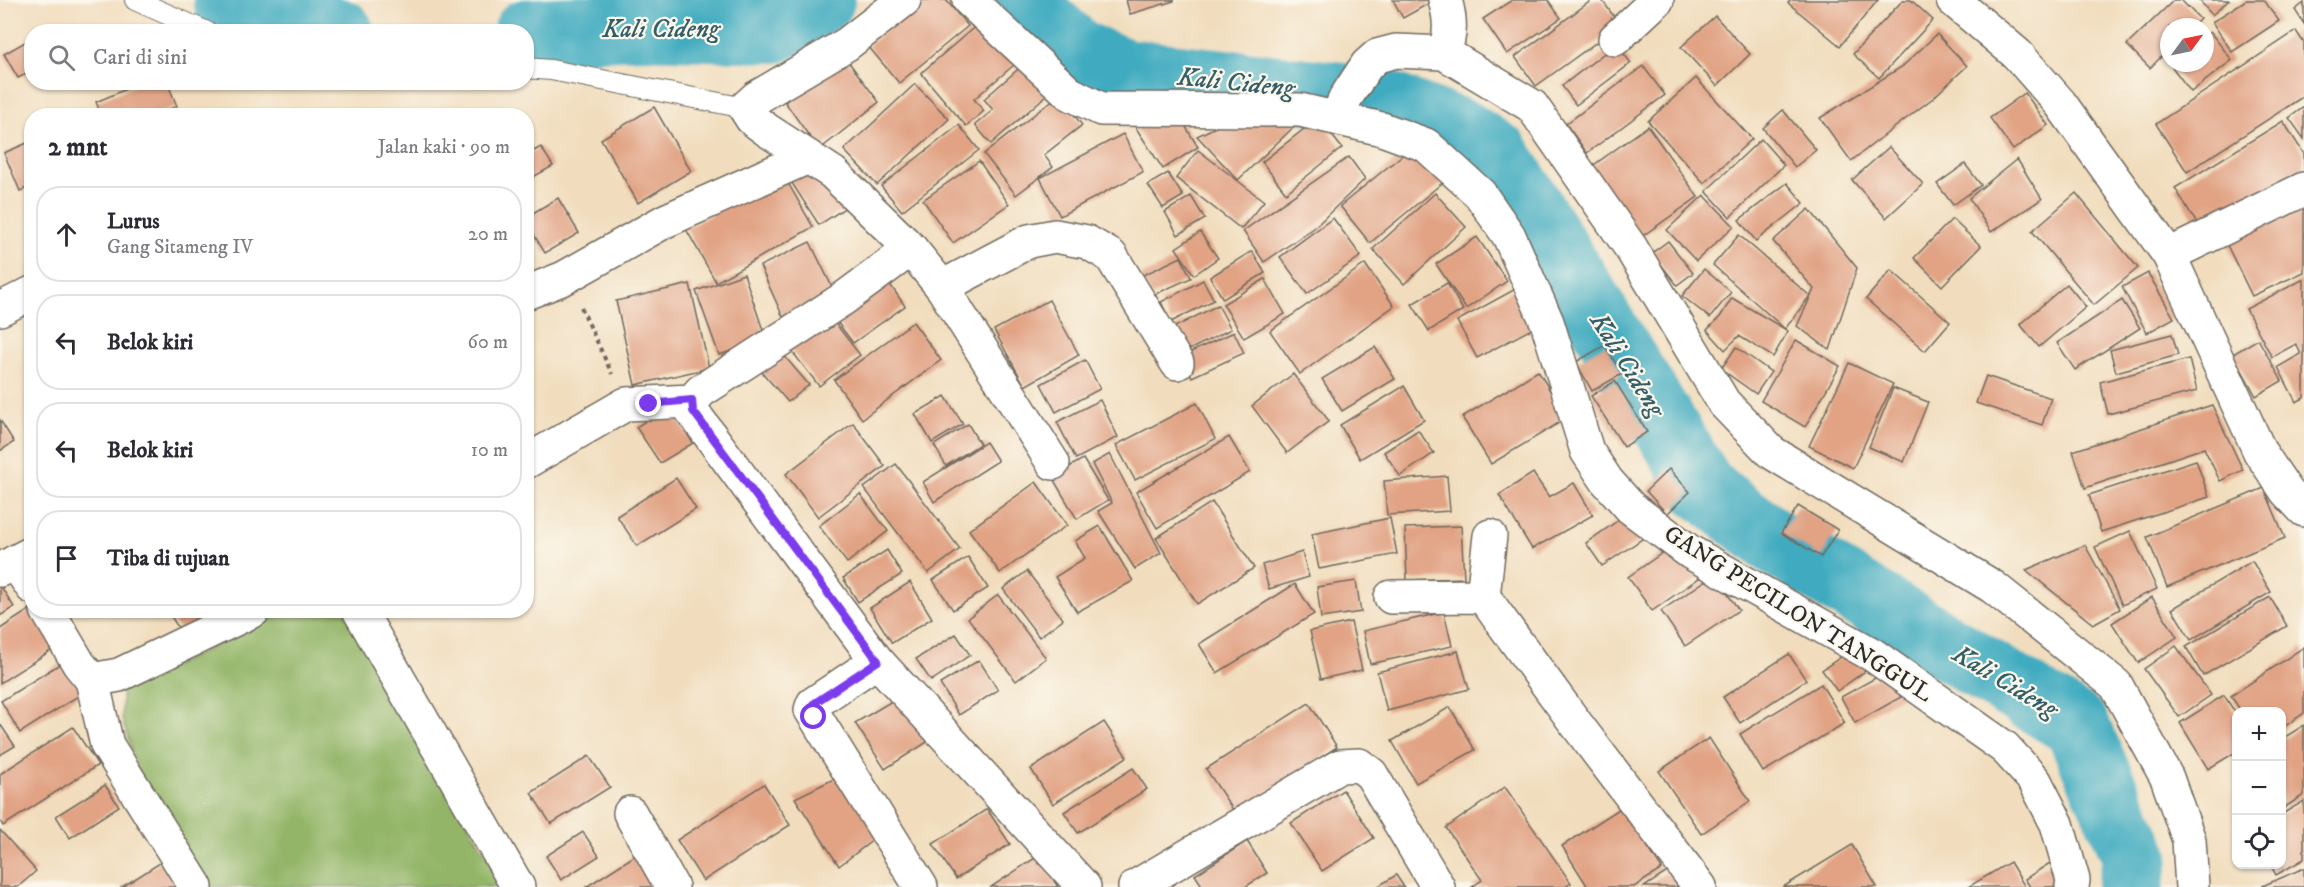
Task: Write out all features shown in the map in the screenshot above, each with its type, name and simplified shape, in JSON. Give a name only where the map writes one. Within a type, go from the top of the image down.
[{"type":"street","points":[[904,0],[847,44],[756,98],[744,108],[752,119],[833,173],[911,249],[942,288],[1053,463]]},
{"type":"street","name":"GANG PECILON TANGGUL","points":[[969,0],[1069,93],[1101,109],[1300,110],[1341,107],[1382,129],[1426,145],[1480,194],[1509,236],[1547,322],[1587,450],[1607,481],[1631,508],[1690,552],[1873,655],[2004,748],[2035,781],[2057,824],[2073,880],[2072,887]]},
{"type":"street","points":[[1444,53],[1450,37],[1450,16],[1445,0]]},
{"type":"street","points":[[1615,39],[1657,0]]},
{"type":"street","points":[[1953,0],[2017,54],[2060,103],[2169,255],[2260,452],[2287,492],[2304,510]]},
{"type":"street","points":[[1341,107],[1366,65],[1377,56],[1387,52],[1444,53],[1532,106],[1631,248],[1724,403],[1771,452],[1993,587],[2116,685],[2167,778],[2189,840],[2192,887]]},
{"type":"street","points":[[534,290],[564,278],[665,220],[808,157]]},
{"type":"street","points":[[2169,255],[2304,189]]},
{"type":"street","points":[[942,288],[1029,241],[1055,236],[1087,242],[1111,256],[1177,363]]},
{"type":"street","points":[[534,457],[626,404],[692,400],[701,391],[872,280],[911,249]]},
{"type":"street","points":[[0,309],[24,297]]},
{"type":"street","points":[[692,400],[693,411],[878,661],[1084,887]]},
{"type":"street","points":[[1490,536],[1483,596],[1574,722],[1700,887]]},
{"type":"street","points":[[1391,597],[1483,596]]},
{"type":"street","points":[[52,618],[79,664],[92,680],[107,745],[196,887]]},
{"type":"street","points":[[92,680],[119,675],[237,618]]},
{"type":"street","points":[[364,618],[518,887]]},
{"type":"street","points":[[878,661],[813,704],[811,710],[921,887]]},
{"type":"street","points":[[1154,883],[1340,766],[1359,765],[1371,774],[1438,887]]},
{"type":"street","points":[[630,813],[672,887]]},
{"type":"lane","points":[[135,0],[189,24]]},
{"type":"lane","points":[[534,69],[562,72],[744,108]]},
{"type":"path","points":[[564,278],[576,296],[626,404]]},
{"type":"green space","points":[[272,618],[348,618],[505,887],[210,887],[138,772],[122,719],[122,691]]},
{"type":"building","points":[[923,0],[946,0],[968,26],[899,83],[868,46]]},
{"type":"building","points":[[1126,0],[1174,0],[1174,1],[1130,14]]},
{"type":"building","points":[[1393,0],[1435,0],[1403,18]]},
{"type":"building","points":[[1512,0],[1548,0],[1561,18],[1507,54],[1483,19]]},
{"type":"building","points":[[1592,0],[1602,0],[1620,25],[1536,86],[1515,57]]},
{"type":"building","points":[[1791,0],[1878,0],[1840,46],[1788,3]]},
{"type":"building","points":[[1903,0],[1911,0],[1933,20],[1879,78],[1853,54]]},
{"type":"building","points":[[2174,0],[2181,0],[2199,18],[2160,18],[2160,58],[2150,68],[2127,45]]},
{"type":"building","points":[[2199,0],[2229,0],[2212,15]]},
{"type":"building","points":[[2246,0],[2264,0],[2279,21],[2232,52],[2214,25],[2214,21]]},
{"type":"building","points":[[2304,3],[2304,24],[2295,10]]},
{"type":"building","points":[[1715,16],[1750,54],[1717,86],[1681,47]]},
{"type":"building","points":[[978,24],[1014,65],[974,99],[984,111],[966,126],[921,73]]},
{"type":"building","points":[[2296,31],[2304,43],[2304,96],[2187,172],[2156,124]]},
{"type":"building","points":[[1937,34],[1967,66],[1933,98],[1851,161],[1820,118],[1903,66]]},
{"type":"building","points":[[2214,37],[2232,60],[2191,92],[2176,72],[2214,72]]},
{"type":"building","points":[[24,43],[24,75],[18,78],[4,54]]},
{"type":"building","points":[[1616,44],[1631,63],[1576,105],[1562,86]]},
{"type":"building","points":[[844,56],[879,102],[819,150],[785,102]]},
{"type":"building","points":[[1024,64],[1049,93],[991,144],[975,125],[993,110],[984,99]]},
{"type":"building","points":[[1643,66],[1665,95],[1587,153],[1566,124]]},
{"type":"building","points":[[1696,78],[1752,139],[1704,183],[1648,121]]},
{"type":"building","points":[[915,84],[949,119],[877,185],[844,150]]},
{"type":"building","points":[[124,90],[170,90],[177,106],[172,108],[99,108],[96,102]]},
{"type":"building","points":[[2025,93],[2048,125],[2013,150],[1990,118]]},
{"type":"building","points":[[1059,95],[1082,125],[1044,155],[1053,167],[1016,195],[984,154]]},
{"type":"building","points":[[654,107],[691,171],[638,203],[601,139]]},
{"type":"building","points":[[2304,107],[2304,139],[2289,118]]},
{"type":"building","points":[[1783,110],[1816,150],[1795,167],[1763,128]]},
{"type":"building","points":[[1247,112],[1298,123],[1238,180],[1197,136]]},
{"type":"building","points":[[1178,114],[1198,147],[1163,169],[1130,119]]},
{"type":"building","points":[[1318,118],[1342,148],[1286,193],[1262,162]]},
{"type":"building","points":[[2283,121],[2304,154],[2304,173],[2204,235],[2175,188]]},
{"type":"building","points":[[959,125],[979,150],[902,211],[881,186]]},
{"type":"building","points":[[1648,126],[1698,197],[1641,237],[1591,167]]},
{"type":"building","points":[[1123,134],[1143,172],[1060,216],[1040,178]]},
{"type":"building","points":[[1761,139],[1784,165],[1730,217],[1706,191]]},
{"type":"building","points":[[1417,143],[1447,179],[1370,243],[1340,206]]},
{"type":"building","points":[[24,144],[24,189],[20,191],[4,153]]},
{"type":"building","points":[[541,147],[553,166],[534,177],[534,151]]},
{"type":"building","points":[[1889,147],[1923,184],[1886,218],[1852,180]]},
{"type":"building","points":[[1198,150],[1264,201],[1241,229],[1176,178]]},
{"type":"building","points":[[1349,157],[1365,179],[1314,228],[1264,262],[1243,231]]},
{"type":"building","points":[[2017,159],[2042,199],[1991,232],[1969,198]]},
{"type":"building","points":[[979,161],[1009,204],[953,243],[923,200]]},
{"type":"building","points":[[1965,164],[1981,185],[1953,205],[1937,184]]},
{"type":"building","points":[[821,169],[854,202],[819,225],[790,180]]},
{"type":"building","points":[[1168,173],[1183,196],[1163,208],[1148,185]]},
{"type":"building","points":[[783,174],[813,227],[716,282],[686,229]]},
{"type":"building","points":[[1787,183],[1804,203],[1756,241],[1739,220]]},
{"type":"building","points":[[1435,193],[1466,227],[1404,284],[1373,249]]},
{"type":"building","points":[[2076,193],[2138,268],[2094,305],[2032,231]]},
{"type":"building","points":[[1704,195],[1734,226],[1696,261],[1667,230]]},
{"type":"building","points":[[1191,196],[1205,219],[1178,235],[1165,212]]},
{"type":"building","points":[[558,198],[579,233],[545,253],[534,235],[534,212]]},
{"type":"building","points":[[2300,201],[2304,210],[2304,272],[2252,296],[2223,237]]},
{"type":"building","points":[[1809,209],[1857,268],[1830,350],[1797,326],[1814,289],[1773,241]]},
{"type":"building","points":[[1333,218],[1361,256],[1307,294],[1280,257]]},
{"type":"building","points":[[1952,219],[1981,246],[1942,286],[1914,258]]},
{"type":"building","points":[[1200,232],[1218,258],[1194,275],[1176,248]]},
{"type":"building","points":[[1739,235],[1810,296],[1785,329],[1713,265]]},
{"type":"building","points":[[1477,237],[1507,281],[1466,309],[1436,264]]},
{"type":"building","points":[[1668,241],[1693,273],[1677,285],[1652,253]]},
{"type":"building","points":[[810,242],[835,293],[783,317],[760,266]]},
{"type":"building","points":[[1252,251],[1265,273],[1223,299],[1210,277]]},
{"type":"building","points":[[1181,257],[1191,278],[1151,296],[1141,276]]},
{"type":"building","points":[[1365,264],[1394,306],[1300,374],[1270,331]]},
{"type":"building","points":[[1704,269],[1731,292],[1710,318],[1682,296]]},
{"type":"building","points":[[1891,270],[1950,322],[1925,351],[1866,299]]},
{"type":"building","points":[[2148,273],[2174,318],[2147,333],[2122,287]]},
{"type":"building","points":[[744,274],[766,339],[719,355],[696,291]]},
{"type":"building","points":[[1265,279],[1285,314],[1244,338],[1223,304]]},
{"type":"building","points":[[2304,279],[2304,398],[2296,402],[2278,367],[2301,354],[2296,344],[2272,357],[2246,309]]},
{"type":"building","points":[[887,280],[905,306],[853,343],[834,318]]},
{"type":"building","points":[[1203,280],[1214,300],[1171,322],[1161,302]]},
{"type":"building","points":[[1447,283],[1463,310],[1429,331],[1412,304]]},
{"type":"building","points":[[690,284],[709,368],[635,385],[616,301]]},
{"type":"building","points":[[2067,284],[2086,307],[2039,347],[2020,324]]},
{"type":"building","points":[[1521,286],[1541,324],[1477,358],[1457,321]]},
{"type":"building","points":[[1732,298],[1788,331],[1773,357],[1739,336],[1725,350],[1707,330],[1720,317]]},
{"type":"building","points":[[1049,300],[1079,355],[1025,386],[994,330]]},
{"type":"building","points":[[2122,300],[2140,328],[2075,370],[2057,343]]},
{"type":"building","points":[[1218,305],[1231,329],[1183,353],[1171,329]]},
{"type":"building","points":[[828,314],[860,355],[819,386],[787,345]]},
{"type":"building","points":[[913,322],[941,360],[862,419],[834,380]]},
{"type":"building","points":[[1234,332],[1244,353],[1192,377],[1182,356]]},
{"type":"building","points":[[2172,334],[2178,355],[2116,372],[2110,350]]},
{"type":"building","points":[[2258,339],[2282,381],[2256,396],[2233,354]]},
{"type":"building","points":[[1796,340],[1840,366],[1805,427],[1761,401]]},
{"type":"building","points":[[1605,345],[1622,374],[1592,391],[1576,362]]},
{"type":"building","points":[[1375,347],[1395,379],[1342,411],[1322,379]]},
{"type":"building","points":[[1736,347],[1771,372],[1756,394],[1721,369]]},
{"type":"building","points":[[781,352],[809,385],[788,402],[760,370]]},
{"type":"building","points":[[2189,359],[2197,391],[2108,414],[2100,382]]},
{"type":"building","points":[[1085,360],[1100,389],[1056,412],[1041,384]]},
{"type":"building","points":[[1849,363],[1893,384],[1853,468],[1809,446]]},
{"type":"building","points":[[1538,371],[1567,418],[1491,464],[1462,417]]},
{"type":"building","points":[[1293,374],[1329,421],[1287,453],[1252,406]]},
{"type":"building","points":[[1986,376],[2051,398],[2042,425],[1976,403]]},
{"type":"building","points":[[1615,381],[1647,432],[1624,447],[1591,396]]},
{"type":"building","points":[[1404,386],[1424,420],[1360,459],[1340,425]]},
{"type":"building","points":[[1893,388],[1928,402],[1904,462],[1869,447]]},
{"type":"building","points":[[945,396],[963,424],[932,443],[915,414]]},
{"type":"building","points":[[1100,400],[1118,437],[1076,459],[1057,422]]},
{"type":"building","points":[[1197,403],[1215,439],[1135,480],[1116,445]]},
{"type":"building","points":[[2212,405],[2243,470],[2220,481],[2204,448],[2085,488],[2073,451]]},
{"type":"building","points":[[669,406],[693,443],[660,463],[636,427]]},
{"type":"building","points":[[0,420],[14,442],[0,451]]},
{"type":"building","points":[[853,423],[885,466],[818,517],[786,474]]},
{"type":"building","points":[[968,424],[980,444],[946,466],[934,445]]},
{"type":"building","points":[[1418,430],[1434,453],[1400,476],[1384,452]]},
{"type":"building","points":[[1229,437],[1250,472],[1157,528],[1136,492]]},
{"type":"building","points":[[986,442],[998,461],[934,502],[923,482]]},
{"type":"building","points":[[1110,454],[1161,553],[1135,569],[1098,511],[1112,503],[1092,464]]},
{"type":"building","points":[[1083,459],[1108,500],[1077,519],[1052,477]]},
{"type":"building","points":[[2196,460],[2209,497],[2101,532],[2089,495]]},
{"type":"building","points":[[896,464],[960,549],[928,573],[864,488]]},
{"type":"building","points":[[1669,469],[1690,492],[1667,514],[1646,491]]},
{"type":"building","points":[[1533,473],[1549,497],[1574,483],[1593,515],[1532,549],[1499,495]]},
{"type":"building","points":[[1447,476],[1450,511],[1387,515],[1384,481]]},
{"type":"building","points":[[676,478],[696,509],[637,546],[617,516]]},
{"type":"building","points":[[1036,482],[1067,525],[1000,573],[969,530]]},
{"type":"building","points":[[2264,488],[2285,538],[2167,587],[2147,537]]},
{"type":"building","points":[[860,494],[888,531],[847,563],[819,526]]},
{"type":"building","points":[[1212,502],[1254,568],[1197,604],[1156,538]]},
{"type":"building","points":[[1798,506],[1838,530],[1821,557],[1781,533]]},
{"type":"building","points":[[1626,515],[1642,539],[1602,566],[1586,543]]},
{"type":"building","points":[[1390,518],[1397,554],[1319,569],[1312,534]]},
{"type":"building","points":[[1100,526],[1133,581],[1077,612],[1055,577],[1085,558],[1075,541]]},
{"type":"building","points":[[1461,526],[1464,578],[1407,580],[1405,528]]},
{"type":"building","points":[[2130,531],[2157,589],[2122,605],[2095,547]]},
{"type":"building","points":[[1675,544],[1699,578],[1652,611],[1628,577]]},
{"type":"building","points":[[2085,545],[2120,609],[2093,624],[2026,570]]},
{"type":"building","points":[[887,550],[902,574],[858,602],[843,578]]},
{"type":"building","points":[[1302,552],[1309,577],[1269,589],[1262,565]]},
{"type":"building","points":[[968,557],[988,588],[953,610],[933,580]]},
{"type":"building","points":[[2252,561],[2271,592],[2191,640],[2172,609]]},
{"type":"building","points":[[1027,571],[1063,619],[1039,637],[1003,589]]},
{"type":"building","points":[[1714,575],[1739,610],[1685,646],[1661,611]]},
{"type":"building","points":[[1356,581],[1361,612],[1321,618],[1317,587]]},
{"type":"building","points":[[910,582],[932,618],[892,643],[870,608]]},
{"type":"building","points":[[1295,584],[1314,614],[1217,673],[1199,644]]},
{"type":"building","points":[[0,585],[14,607],[0,616]]},
{"type":"building","points":[[998,595],[1046,658],[1016,681],[968,618]]},
{"type":"building","points":[[2152,597],[2177,637],[2138,663],[2112,623]]},
{"type":"building","points":[[2270,597],[2287,626],[2203,676],[2186,647]]},
{"type":"building","points":[[1444,612],[1452,646],[1370,664],[1363,631]]},
{"type":"building","points":[[24,613],[24,618],[41,618],[63,643],[0,683],[0,629]]},
{"type":"building","points":[[172,618],[220,618],[186,640]]},
{"type":"building","points":[[1351,622],[1362,670],[1321,679],[1310,631]]},
{"type":"building","points":[[956,634],[970,655],[931,681],[916,659]]},
{"type":"building","points":[[2176,646],[2211,695],[2179,717],[2144,669]]},
{"type":"building","points":[[2304,647],[2304,713],[2286,725],[2286,707],[2238,707],[2231,696]]},
{"type":"building","points":[[1854,648],[1868,669],[1837,691],[1822,670]]},
{"type":"building","points":[[1458,651],[1469,689],[1387,711],[1377,672]]},
{"type":"building","points":[[1789,654],[1806,680],[1740,723],[1723,697]]},
{"type":"building","points":[[66,660],[86,691],[20,733],[1,701]]},
{"type":"building","points":[[979,660],[998,690],[959,715],[940,684]]},
{"type":"building","points":[[1886,672],[1901,697],[1855,723],[1841,697]]},
{"type":"building","points":[[1821,684],[1845,723],[1763,772],[1740,734]]},
{"type":"building","points":[[902,695],[935,737],[885,769],[855,723]]},
{"type":"building","points":[[2224,695],[2232,708],[2232,754],[2208,769],[2180,723]]},
{"type":"building","points":[[1309,703],[1337,747],[1235,813],[1206,769]]},
{"type":"building","points":[[1450,707],[1475,750],[1416,783],[1392,741]]},
{"type":"building","points":[[1104,722],[1127,757],[1053,804],[1031,769]]},
{"type":"building","points":[[0,724],[15,746],[0,755]]},
{"type":"building","points":[[2304,725],[2304,795],[2286,806],[2286,761],[2286,736]]},
{"type":"building","points":[[73,727],[98,765],[3,826],[0,821],[0,774]]},
{"type":"building","points":[[1709,738],[1750,801],[1701,834],[1659,771]]},
{"type":"building","points":[[589,756],[610,787],[551,824],[531,793]]},
{"type":"building","points":[[1133,768],[1147,789],[1078,833],[1064,812]]},
{"type":"building","points":[[840,776],[882,833],[839,866],[795,798]]},
{"type":"building","points":[[764,784],[790,825],[703,881],[677,840]]},
{"type":"building","points":[[105,785],[119,806],[70,838],[56,816]]},
{"type":"building","points":[[1505,787],[1571,883],[1565,887],[1472,887],[1482,880],[1446,828]]},
{"type":"building","points":[[1343,790],[1374,838],[1322,871],[1291,823]]},
{"type":"building","points":[[2304,801],[2304,859],[2276,875],[2273,869],[2286,869],[2286,812]]},
{"type":"building","points":[[1622,807],[1662,869],[1634,887],[1588,887],[1562,846]]},
{"type":"building","points":[[987,809],[1010,844],[956,879],[933,844]]},
{"type":"building","points":[[0,830],[36,871],[18,887],[0,887]]},
{"type":"building","points":[[583,832],[599,856],[561,880],[546,856]]},
{"type":"building","points":[[1247,841],[1267,873],[1245,887],[1203,887],[1195,875]]},
{"type":"building","points":[[1852,845],[1877,887],[1783,887]]},
{"type":"building","points":[[642,851],[661,881],[651,887],[586,887]]},
{"type":"building","points":[[1038,856],[1058,887],[991,887]]},
{"type":"building","points":[[163,861],[180,887],[122,887]]},
{"type":"building","points":[[2053,861],[2060,887],[2030,887],[2025,879]]},
{"type":"building","points":[[2010,862],[2025,887],[1968,887]]},
{"type":"building","points":[[1678,865],[1692,887],[1644,887]]},
{"type":"building","points":[[2304,868],[2304,887],[2260,887]]},
{"type":"building","points":[[1396,875],[1404,887],[1377,887]]},
{"type":"waterway","name":"Kali Cideng","points":[[226,0],[312,24]]},
{"type":"waterway","name":"Kali Cideng","points":[[534,32],[637,26],[775,30],[822,0]]},
{"type":"waterway","name":"Kali Cideng","points":[[1020,0],[1079,53],[1124,71],[1371,98],[1464,133],[1499,156],[1704,489],[1777,544],[2076,725],[2136,857],[2130,887]]},
{"type":"route","points":[[649,404],[692,400],[693,411],[878,661],[813,704],[811,710],[814,717]]}]
